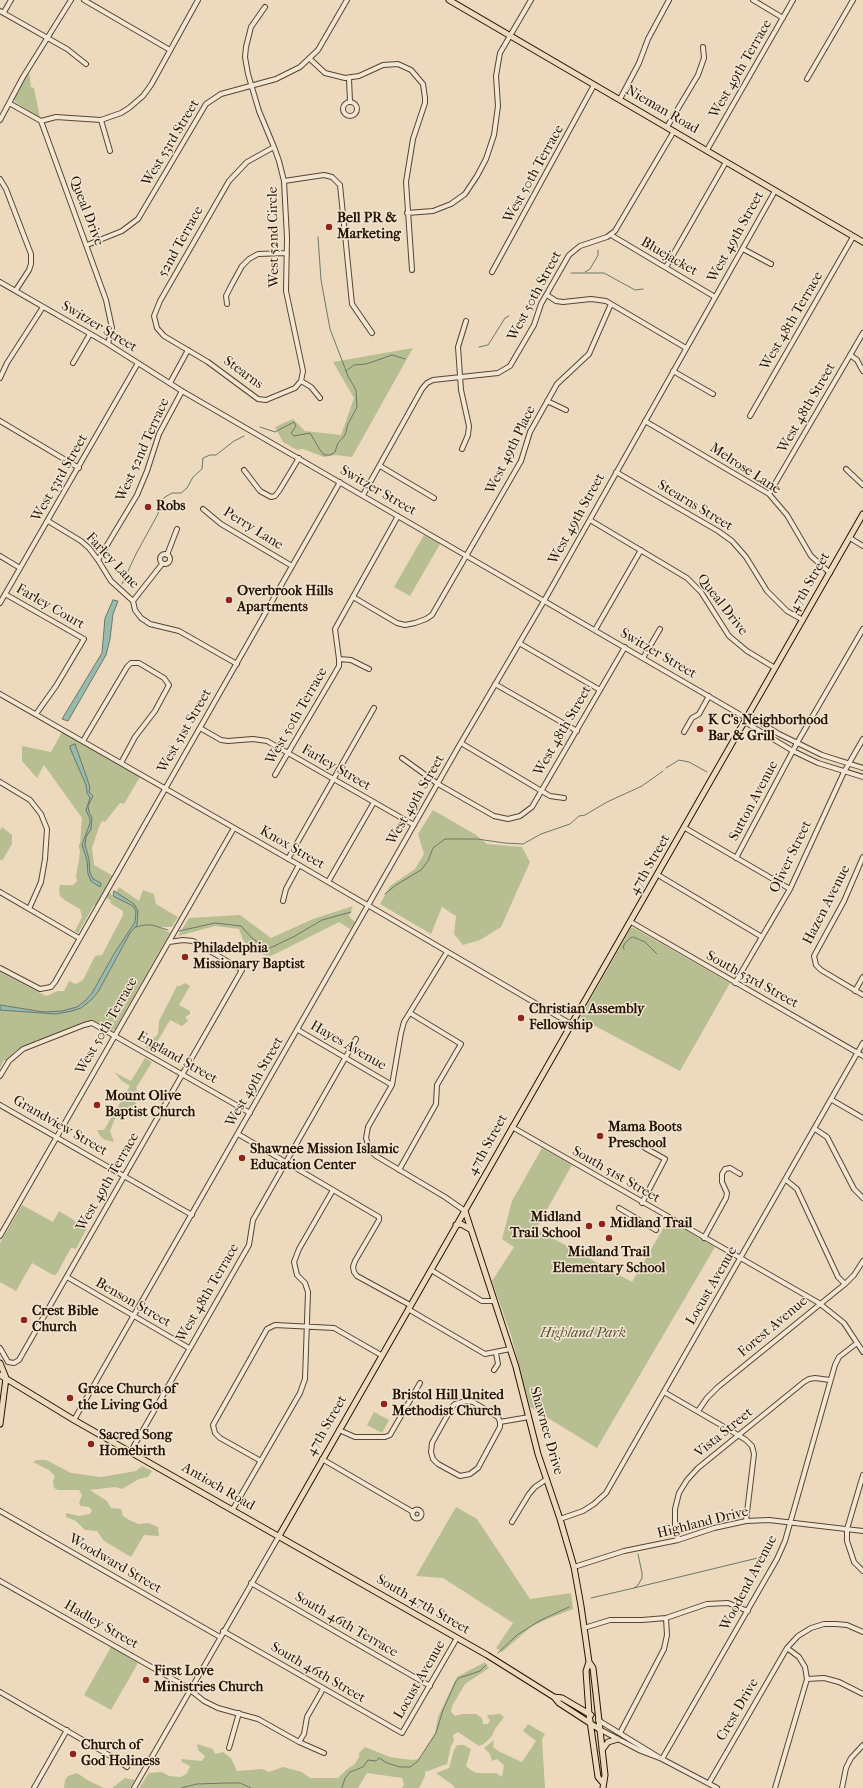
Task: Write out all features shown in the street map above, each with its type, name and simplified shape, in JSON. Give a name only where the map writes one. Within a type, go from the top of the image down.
[{"type":"main road","name":"Nieman Road","points":[[449,0],[863,242]]},
{"type":"main road","name":"47th Street","points":[[279,1536],[570,1024],[631,922],[685,828],[713,774],[863,514]]},
{"type":"main road","name":"Shawnee Drive","points":[[465,1211],[510,1349],[574,1567],[582,1606],[589,1662],[593,1668],[605,1775],[603,1786]]},
{"type":"main road","points":[[456,1225],[461,1224],[470,1229]]},
{"type":"main road","points":[[0,1363],[6,1378],[0,1424]]},
{"type":"main road","name":"Antioch Road","points":[[0,1375],[74,1420],[279,1536]]},
{"type":"main road","name":"South 47th Street","points":[[279,1536],[457,1638],[554,1697],[559,1703],[599,1729]]},
{"type":"main road","name":"Shawnee Drive","points":[[589,1662],[586,1671],[589,1714],[598,1777],[603,1786]]},
{"type":"main road","name":"South 47th Street","points":[[554,1697],[559,1697],[598,1720]]},
{"type":"main road","points":[[574,1706],[580,1706],[585,1703],[588,1698]]},
{"type":"main road","points":[[602,1751],[608,1742],[618,1739]]},
{"type":"street","points":[[11,0],[2,12],[67,49],[86,64]]},
{"type":"street","points":[[0,120],[23,77],[71,0]]},
{"type":"street","points":[[84,0],[170,50]]},
{"type":"street","name":"West 53rd Street","points":[[87,245],[122,231],[138,219],[206,104],[221,94],[285,76],[310,59],[322,44],[347,0]]},
{"type":"street","points":[[407,213],[432,211],[452,204],[465,194],[477,176],[486,159],[494,135],[498,106],[496,76],[500,53],[531,0]]},
{"type":"street","points":[[620,99],[639,63],[651,32],[669,0]]},
{"type":"street","points":[[752,0],[783,18]]},
{"type":"street","name":"West 49th Terrace","points":[[707,150],[793,0]]},
{"type":"street","points":[[807,79],[853,0]]},
{"type":"street","points":[[9,103],[41,121],[56,118],[101,120],[121,113],[143,96],[196,1]]},
{"type":"street","name":"West 52nd Circle","points":[[265,7],[251,27],[246,47],[247,68],[259,111],[274,147],[284,181],[287,253],[286,291],[302,367],[301,381]]},
{"type":"street","points":[[668,127],[698,75],[704,58],[703,47]]},
{"type":"street","points":[[310,59],[326,73],[341,78],[359,76],[383,65],[394,63],[401,64],[411,70],[423,84],[425,103],[413,139],[407,166],[406,195],[412,270]]},
{"type":"street","points":[[349,78],[350,102]]},
{"type":"street","name":"West 50th Terrace","points":[[492,272],[594,85]]},
{"type":"street","points":[[101,120],[110,151]]},
{"type":"street","name":"Queal Drive","points":[[41,121],[87,245],[109,311],[112,328],[108,344]]},
{"type":"street","points":[[611,235],[619,225],[674,131]]},
{"type":"street","name":"52nd Terrace","points":[[155,322],[156,310],[160,301],[233,176],[247,162],[274,147]]},
{"type":"street","points":[[666,267],[726,162]]},
{"type":"street","points":[[284,181],[324,175],[332,177],[340,185],[352,304],[372,333]]},
{"type":"street","points":[[0,179],[6,188],[31,254],[31,264],[29,270],[16,290]]},
{"type":"street","name":"West 49th Street","points":[[74,1420],[461,743],[544,601],[775,191]]},
{"type":"street","name":"Bluejacket","points":[[611,235],[715,297]]},
{"type":"street","name":"West 50th Street","points":[[380,466],[422,389],[427,383],[433,380],[498,373],[510,366],[534,325],[541,304],[572,251],[580,246],[611,235]]},
{"type":"street","name":"West 48th Terrace","points":[[750,416],[853,237]]},
{"type":"street","points":[[743,249],[771,264]]},
{"type":"street","points":[[227,304],[228,291],[240,270],[249,259],[258,254],[287,253]]},
{"type":"street","name":"Switzer Street","points":[[0,282],[108,344],[182,391],[746,718]]},
{"type":"street","points":[[547,295],[556,301],[563,302],[596,299],[612,304],[686,348]]},
{"type":"street","name":"West 49th Place","points":[[353,597],[397,623],[405,625],[430,618],[436,611],[468,556],[521,461],[530,432],[547,401],[560,380],[580,364],[589,354],[612,304]]},
{"type":"street","points":[[0,378],[7,363],[43,307]]},
{"type":"street","points":[[462,449],[469,426],[460,377],[458,347],[466,321]]},
{"type":"street","name":"Stearns","points":[[155,322],[157,328],[164,336],[224,373],[258,399],[266,400],[288,392],[295,388],[301,381]]},
{"type":"street","name":"West 48th Street","points":[[769,494],[863,333]]},
{"type":"street","points":[[73,363],[90,334]]},
{"type":"street","points":[[170,383],[188,350]]},
{"type":"street","points":[[850,355],[857,360],[863,371]]},
{"type":"street","name":"West 53rd Street","points":[[0,603],[138,363]]},
{"type":"street","points":[[673,371],[713,394]]},
{"type":"street","points":[[301,381],[311,387],[320,398]]},
{"type":"street","name":"West 52nd Terrace","points":[[98,560],[137,495],[147,471],[159,434],[182,391]]},
{"type":"street","points":[[547,401],[566,410]]},
{"type":"street","points":[[0,421],[78,468]]},
{"type":"street","name":"Melrose Lane","points":[[645,421],[769,494],[787,514],[811,556],[830,573]]},
{"type":"street","points":[[244,470],[260,491],[267,496],[275,496],[299,458]]},
{"type":"street","points":[[363,495],[380,466],[434,498]]},
{"type":"street","points":[[846,469],[863,485]]},
{"type":"street","name":"Stearns Street","points":[[616,472],[718,531],[732,541],[746,556],[767,591],[787,611],[803,620]]},
{"type":"street","name":"West 51st Street","points":[[0,968],[40,989],[46,989],[54,982],[340,482]]},
{"type":"street","name":"Perry Lane","points":[[203,510],[221,524],[292,566]]},
{"type":"street","name":"West 50th Terrace","points":[[275,775],[339,666],[335,636],[336,629],[398,516]]},
{"type":"street","name":"Queal Drive","points":[[590,520],[687,578],[701,592],[729,636],[747,651],[774,668]]},
{"type":"street","name":"Farley Lane","points":[[48,521],[84,544],[98,560],[111,581],[134,601],[135,610],[144,620],[179,631],[237,664]]},
{"type":"street","points":[[134,601],[162,564],[168,563],[170,558],[167,555],[177,530]]},
{"type":"street","points":[[850,538],[863,546]]},
{"type":"street","points":[[595,630],[641,550]]},
{"type":"street","points":[[162,564],[159,560],[160,557],[163,554],[167,555]]},
{"type":"street","points":[[0,556],[20,568]]},
{"type":"street","name":"Farley Court","points":[[5,594],[84,639],[60,681],[36,714]]},
{"type":"street","points":[[643,658],[660,629]]},
{"type":"street","name":"Sutton Avenue","points":[[736,858],[797,743],[863,629]]},
{"type":"street","points":[[519,643],[600,690]]},
{"type":"street","name":"West 48th Street","points":[[438,784],[494,816],[503,819],[513,819],[528,811],[577,731],[625,647]]},
{"type":"street","points":[[339,659],[351,660],[369,669]]},
{"type":"street","points":[[83,741],[131,663],[139,663],[153,671],[167,680],[169,685],[168,688],[155,711],[135,737],[121,763]]},
{"type":"street","points":[[495,684],[577,731]]},
{"type":"street","name":"Knox Street","points":[[0,694],[299,865],[570,1024]]},
{"type":"street","points":[[684,732],[692,718],[699,714],[709,696]]},
{"type":"street","points":[[288,859],[374,708]]},
{"type":"street","points":[[863,768],[848,764],[797,743],[753,718],[746,718],[748,724],[793,751],[844,772],[863,777]]},
{"type":"street","name":"Farley Street","points":[[200,728],[221,740],[262,740],[334,778],[414,825]]},
{"type":"street","name":"Oliver Street","points":[[735,984],[790,888],[844,772],[863,739]]},
{"type":"street","points":[[461,743],[550,796],[564,798]]},
{"type":"street","points":[[402,758],[438,784]]},
{"type":"street","points":[[0,782],[30,800],[41,814],[47,829],[45,859],[41,882],[29,909]]},
{"type":"street","points":[[328,882],[374,802]]},
{"type":"street","name":"West 50th Terrace","points":[[0,1236],[234,828]]},
{"type":"street","points":[[685,828],[790,888]]},
{"type":"street","name":"Hazen Avenue","points":[[855,991],[821,970],[815,963],[815,952],[844,901],[863,857]]},
{"type":"street","points":[[283,901],[286,889],[299,865]]},
{"type":"street","points":[[658,875],[762,936]]},
{"type":"street","points":[[0,892],[79,938]]},
{"type":"street","name":"South 53rd Street","points":[[631,922],[735,984],[863,1056]]},
{"type":"street","name":"West 49th Terrace","points":[[0,1348],[8,1362],[14,1363],[18,1360],[242,970],[193,941],[182,940],[169,942]]},
{"type":"street","points":[[392,1085],[401,1032],[410,1013],[447,952]]},
{"type":"street","points":[[863,977],[855,991],[863,995]]},
{"type":"street","points":[[399,1170],[436,1104],[437,1085],[461,1044],[410,1013]]},
{"type":"street","name":"England Street","points":[[0,1076],[9,1061],[23,1049],[84,1025],[92,1024],[114,1035],[250,1113]]},
{"type":"street","name":"Hayes Avenue","points":[[298,1030],[392,1085],[368,1127],[366,1138],[370,1150],[376,1156],[445,1197],[465,1211]]},
{"type":"street","name":"West 48th Terrace","points":[[131,1451],[249,1245],[253,1220],[356,1039]]},
{"type":"street","name":"Locust Avenue","points":[[560,1519],[583,1511],[594,1504],[606,1493],[832,1100],[863,1043]]},
{"type":"street","points":[[832,1100],[863,1118]]},
{"type":"street","name":"Grandview Street","points":[[0,1105],[192,1215]]},
{"type":"street","name":"South 51st Street","points":[[512,1127],[819,1303],[838,1318],[863,1352]]},
{"type":"street","points":[[815,1129],[827,1137],[854,1189],[863,1198]]},
{"type":"street","points":[[238,1134],[379,1217],[379,1220],[353,1267],[357,1276],[485,1354],[510,1349]]},
{"type":"street","points":[[642,1202],[665,1159],[645,1148]]},
{"type":"street","points":[[704,1238],[726,1198],[727,1193],[722,1182],[722,1174],[725,1169],[730,1168],[740,1174]]},
{"type":"street","points":[[786,1180],[797,1189],[838,1277],[845,1284]]},
{"type":"street","points":[[233,1509],[302,1387],[306,1369],[308,1292],[304,1283],[297,1275],[294,1262],[299,1249],[333,1190]]},
{"type":"street","points":[[619,1208],[656,1230]]},
{"type":"street","name":"Forest Avenue","points":[[698,1411],[707,1398],[718,1387],[819,1303],[845,1284],[854,1275],[863,1261]]},
{"type":"street","points":[[431,1270],[482,1301],[494,1301]]},
{"type":"street","name":"Benson Street","points":[[66,1277],[189,1348]]},
{"type":"street","points":[[260,1461],[220,1438],[215,1433],[213,1428],[215,1419],[267,1329],[275,1325],[334,1328],[340,1330],[381,1355]]},
{"type":"street","name":"Woodend Avenue","points":[[662,1759],[777,1559],[790,1522],[830,1380],[839,1357],[857,1343]]},
{"type":"street","points":[[494,1370],[498,1364],[496,1353]]},
{"type":"street","name":"Vista Street","points":[[678,1540],[675,1525],[675,1509],[679,1493],[687,1480],[698,1468],[809,1379],[830,1380]]},
{"type":"street","points":[[339,1430],[355,1437],[385,1437],[390,1435],[420,1383]]},
{"type":"street","points":[[664,1392],[738,1435],[752,1446],[754,1454],[746,1521]]},
{"type":"street","points":[[466,1401],[473,1402],[498,1417],[500,1422],[500,1427],[478,1468],[470,1474],[460,1476],[438,1464],[430,1452],[432,1443],[455,1404],[466,1401]]},
{"type":"street","points":[[500,1422],[529,1417]]},
{"type":"street","points":[[322,1459],[413,1512]]},
{"type":"street","points":[[863,1475],[847,1529],[847,1541],[850,1552],[854,1562],[863,1571]]},
{"type":"street","points":[[512,1522],[529,1494],[535,1487],[547,1479]]},
{"type":"street","name":"Woodward Street","points":[[0,1511],[220,1637]]},
{"type":"street","name":"Highland Drive","points":[[574,1567],[624,1551],[678,1540],[714,1528],[746,1521],[769,1520],[863,1531]]},
{"type":"street","name":"47th Street","points":[[134,1788],[279,1536]]},
{"type":"street","name":"Hadley Street","points":[[0,1581],[190,1689],[204,1701],[218,1708],[258,1719],[299,1742],[324,1753]]},
{"type":"street","name":"South 46th Terrace","points":[[251,1583],[430,1686]]},
{"type":"street","points":[[584,1628],[610,1620],[666,1618],[708,1604],[728,1603],[748,1611]]},
{"type":"street","points":[[620,1733],[664,1649],[667,1635],[666,1618]]},
{"type":"street","name":"Crest Drive","points":[[709,1784],[787,1648],[798,1636],[811,1628],[824,1624],[847,1625],[863,1632]]},
{"type":"street","name":"South 46th Street","points":[[223,1631],[402,1733]]},
{"type":"street","name":"Locust Avenue","points":[[402,1733],[457,1638]]},
{"type":"street","points":[[775,1788],[806,1679],[804,1667],[799,1656],[787,1648]]},
{"type":"street","points":[[806,1679],[824,1678],[839,1682],[863,1694]]},
{"type":"street","points":[[299,1742],[304,1734],[307,1718],[323,1689]]},
{"type":"street","points":[[0,1692],[67,1730],[119,1761],[126,1767]]},
{"type":"street","points":[[229,1748],[239,1713]]},
{"type":"street","name":"South 47th Street","points":[[598,1720],[662,1759],[717,1788]]},
{"type":"street","name":"South 47th Street","points":[[599,1729],[646,1753],[662,1759]]},
{"type":"street","points":[[34,1788],[67,1730]]},
{"type":"street","points":[[842,1788],[846,1768],[850,1758],[863,1745]]},
{"type":"green space","points":[[29,72],[31,87],[34,88],[40,118],[15,102],[14,99]]},
{"type":"green space","points":[[413,348],[352,457],[335,455],[324,457],[303,449],[297,450],[283,442],[275,427],[293,419],[305,431],[341,435],[354,398],[333,362]]},
{"type":"green space","points":[[424,535],[440,544],[410,596],[394,587]]},
{"type":"green space","points":[[62,732],[140,777],[124,804],[120,803],[105,822],[102,821],[99,827],[92,848],[94,865],[113,876],[78,933],[75,931],[82,917],[80,909],[60,896],[59,890],[60,885],[73,885],[77,881],[76,876],[79,860],[82,818],[44,765],[37,778],[22,761],[22,746],[51,752]]},
{"type":"green space","points":[[433,810],[476,835],[487,844],[522,847],[530,862],[501,927],[480,940],[463,945],[454,934],[456,916],[442,907],[431,934],[380,904],[390,886],[415,869],[424,854],[418,834]]},
{"type":"green space","points":[[2,827],[12,835],[12,844],[2,861],[0,859],[0,830]]},
{"type":"green space","points":[[119,887],[139,901],[143,890],[154,894],[156,904],[178,917],[172,927],[159,927],[170,933],[115,1029],[111,1031],[96,1022],[85,1022],[18,1049],[6,1061],[4,1060],[0,1068],[0,972],[46,996],[58,991],[64,991],[69,981],[76,984],[83,980],[95,956],[102,955],[123,915],[123,911],[110,903],[111,901],[105,897],[109,891],[113,897]]},
{"type":"green space","points":[[353,906],[349,916],[355,922],[350,929],[339,922],[271,956],[253,952],[243,940],[239,929],[215,926],[178,936],[189,918],[240,915],[271,938],[313,919]]},
{"type":"green space","points":[[631,928],[634,928],[730,983],[680,1071],[580,1018]]},
{"type":"green space","points":[[185,983],[190,986],[179,1005],[190,1011],[190,1014],[185,1017],[188,1021],[182,1026],[170,1020],[152,1051],[145,1047],[158,1034],[159,1021],[177,986]]},
{"type":"green space","points":[[145,1058],[152,1062],[136,1088],[140,1096],[135,1097],[136,1105],[131,1109],[122,1107],[110,1131],[114,1142],[105,1140],[100,1136],[97,1130],[104,1130],[130,1086],[122,1081],[114,1072],[131,1081]]},
{"type":"green space","name":"Highland Park","points":[[542,1148],[572,1165],[536,1229],[632,1282],[668,1220],[715,1247],[597,1448],[530,1407],[511,1335],[492,1281],[514,1247],[502,1239],[512,1201]]},
{"type":"green space","points":[[22,1205],[53,1222],[59,1211],[87,1228],[76,1249],[71,1248],[56,1275],[53,1275],[32,1263],[16,1291],[0,1282],[0,1243]]},
{"type":"green space","points":[[374,1412],[389,1420],[382,1433],[367,1425]]},
{"type":"green space","points":[[37,1460],[46,1460],[71,1473],[101,1477],[136,1471],[142,1466],[152,1471],[148,1477],[139,1479],[122,1489],[115,1487],[90,1490],[107,1501],[111,1508],[121,1509],[123,1516],[129,1520],[139,1524],[148,1523],[158,1527],[159,1536],[144,1535],[131,1557],[104,1541],[97,1531],[85,1530],[76,1521],[66,1517],[66,1513],[79,1516],[90,1514],[92,1510],[89,1507],[81,1506],[79,1503],[82,1495],[79,1490],[58,1490],[54,1488],[53,1482],[55,1476],[49,1470],[33,1462]]},
{"type":"green space","points":[[456,1507],[477,1519],[530,1599],[571,1593],[573,1609],[531,1627],[502,1652],[496,1648],[513,1623],[443,1578],[416,1576]]},
{"type":"green space","points":[[111,1647],[138,1663],[111,1710],[84,1695]]},
{"type":"green space","points":[[485,1662],[489,1668],[465,1684],[452,1706],[451,1712],[455,1716],[462,1714],[476,1714],[482,1718],[483,1724],[488,1724],[490,1720],[487,1717],[488,1715],[500,1714],[504,1717],[495,1729],[492,1736],[484,1744],[479,1746],[458,1732],[453,1735],[454,1741],[451,1746],[447,1764],[425,1772],[425,1776],[419,1788],[402,1788],[404,1785],[402,1778],[367,1773],[358,1788],[139,1788],[149,1773],[162,1772],[169,1776],[181,1777],[187,1773],[190,1766],[182,1762],[181,1759],[202,1761],[205,1756],[198,1750],[197,1744],[213,1749],[215,1754],[223,1752],[231,1758],[237,1771],[262,1769],[269,1772],[283,1767],[302,1772],[310,1778],[338,1778],[355,1764],[359,1757],[359,1753],[365,1747],[390,1757],[411,1760],[419,1759],[435,1733],[438,1717],[457,1677]]},
{"type":"green space","points":[[528,1724],[545,1734],[542,1739],[545,1788],[454,1788],[454,1786],[436,1773],[449,1768],[457,1745],[464,1745],[471,1749],[466,1766],[477,1773],[496,1773],[502,1777],[504,1765],[497,1759],[492,1761],[490,1754],[484,1748],[494,1740],[493,1747],[500,1752],[522,1762],[536,1741],[523,1731]]},
{"type":"green space","points":[[77,1773],[104,1788],[64,1788],[65,1780],[68,1776]]},
{"type":"green space","points":[[125,1778],[135,1780],[130,1788],[112,1788]]},
{"type":"water","points":[[113,600],[118,601],[113,614],[110,639],[106,655],[68,721],[62,719],[102,653],[105,618]]},
{"type":"water","points":[[75,744],[90,787],[89,792],[93,796],[88,806],[92,818],[91,829],[86,837],[85,845],[89,859],[90,873],[93,879],[101,883],[100,887],[91,881],[88,874],[87,860],[82,845],[90,823],[86,810],[90,798],[70,748],[70,746]]},
{"type":"water","points":[[114,891],[134,904],[138,911],[137,925],[130,933],[98,992],[91,1000],[81,1008],[56,1014],[0,1010],[0,1005],[44,1012],[62,1011],[77,1007],[86,1000],[92,993],[114,954],[135,922],[136,911],[133,906],[113,896]]},
{"type":"waterway","points":[[260,427],[275,432],[294,422],[296,426],[291,433],[294,436],[310,433],[324,455],[330,455],[335,452],[338,443],[345,435],[348,424],[357,407],[356,390],[348,376],[330,329],[321,280],[318,237]]},
{"type":"waterway","points":[[585,272],[590,269],[598,255],[598,250]]},
{"type":"waterway","points":[[571,273],[604,273],[635,290],[643,289]]},
{"type":"waterway","points":[[479,347],[488,345],[505,318],[509,316]]},
{"type":"waterway","points":[[346,371],[354,365],[366,364],[392,355],[405,359]]},
{"type":"waterway","points":[[122,584],[136,554],[158,514],[160,503],[165,497],[172,493],[181,493],[187,488],[193,477],[202,469],[203,458],[210,455],[216,455],[234,441],[244,436]]},
{"type":"waterway","points":[[666,768],[679,760],[689,762],[707,772]]},
{"type":"waterway","points":[[385,894],[396,885],[421,870],[428,861],[433,848],[445,839],[477,839],[523,844],[541,834],[570,824],[579,816],[585,815],[607,802],[642,786],[663,771]]},
{"type":"waterway","points":[[179,931],[215,923],[241,926],[252,938],[268,949],[295,936],[322,920],[351,912]]},
{"type":"waterway","points":[[136,927],[152,925],[168,930]]},
{"type":"waterway","points":[[624,949],[623,947],[625,943],[632,937]]},
{"type":"waterway","points":[[633,937],[645,942],[657,954]]},
{"type":"waterway","points":[[591,1598],[634,1588],[638,1585],[642,1578],[638,1554]]},
{"type":"waterway","points":[[634,1588],[770,1555]]},
{"type":"waterway","points":[[498,1653],[517,1635],[539,1621],[569,1607]]},
{"type":"waterway","points":[[342,1788],[345,1778],[350,1772],[363,1767],[368,1760],[376,1761],[379,1758],[387,1763],[400,1767],[410,1767],[417,1762],[436,1733],[443,1710],[456,1681],[459,1678],[480,1671],[486,1665]]},
{"type":"waterway","points":[[181,1788],[197,1784],[226,1783],[240,1783],[251,1788]]},
{"type":"place","name":"Bell PR & Marketing","points":[[329,227]]},
{"type":"place","name":"Robs","points":[[148,507]]},
{"type":"place","name":"Overbrook Hills Apartments","points":[[229,600]]},
{"type":"place","name":"K C's Neighborhood Bar & Grill","points":[[700,729]]},
{"type":"place","name":"Philadelphia Missionary Baptist","points":[[185,957]]},
{"type":"place","name":"Christian Assembly Fellowship","points":[[521,1018]]},
{"type":"place","name":"Mount Olive Baptist Church","points":[[97,1105]]},
{"type":"place","name":"Mama Boots Preschool","points":[[600,1136]]},
{"type":"place","name":"Shawnee Mission Islamic Education Center","points":[[242,1158]]},
{"type":"place","name":"Midland Trail","points":[[602,1224]]},
{"type":"place","name":"Midland Trail School","points":[[589,1226]]},
{"type":"place","name":"Midland Trail Elementary School","points":[[609,1238]]},
{"type":"place","name":"Crest Bible Church","points":[[24,1320]]},
{"type":"place","name":"Grace Church of the Living God","points":[[70,1398]]},
{"type":"place","name":"Bristol Hill United Methodist Church","points":[[384,1404]]},
{"type":"place","name":"Sacred Song Homebirth","points":[[91,1444]]},
{"type":"place","name":"First Love Ministries Church","points":[[146,1680]]},
{"type":"place","name":"Church of God Holiness","points":[[73,1754]]}]
